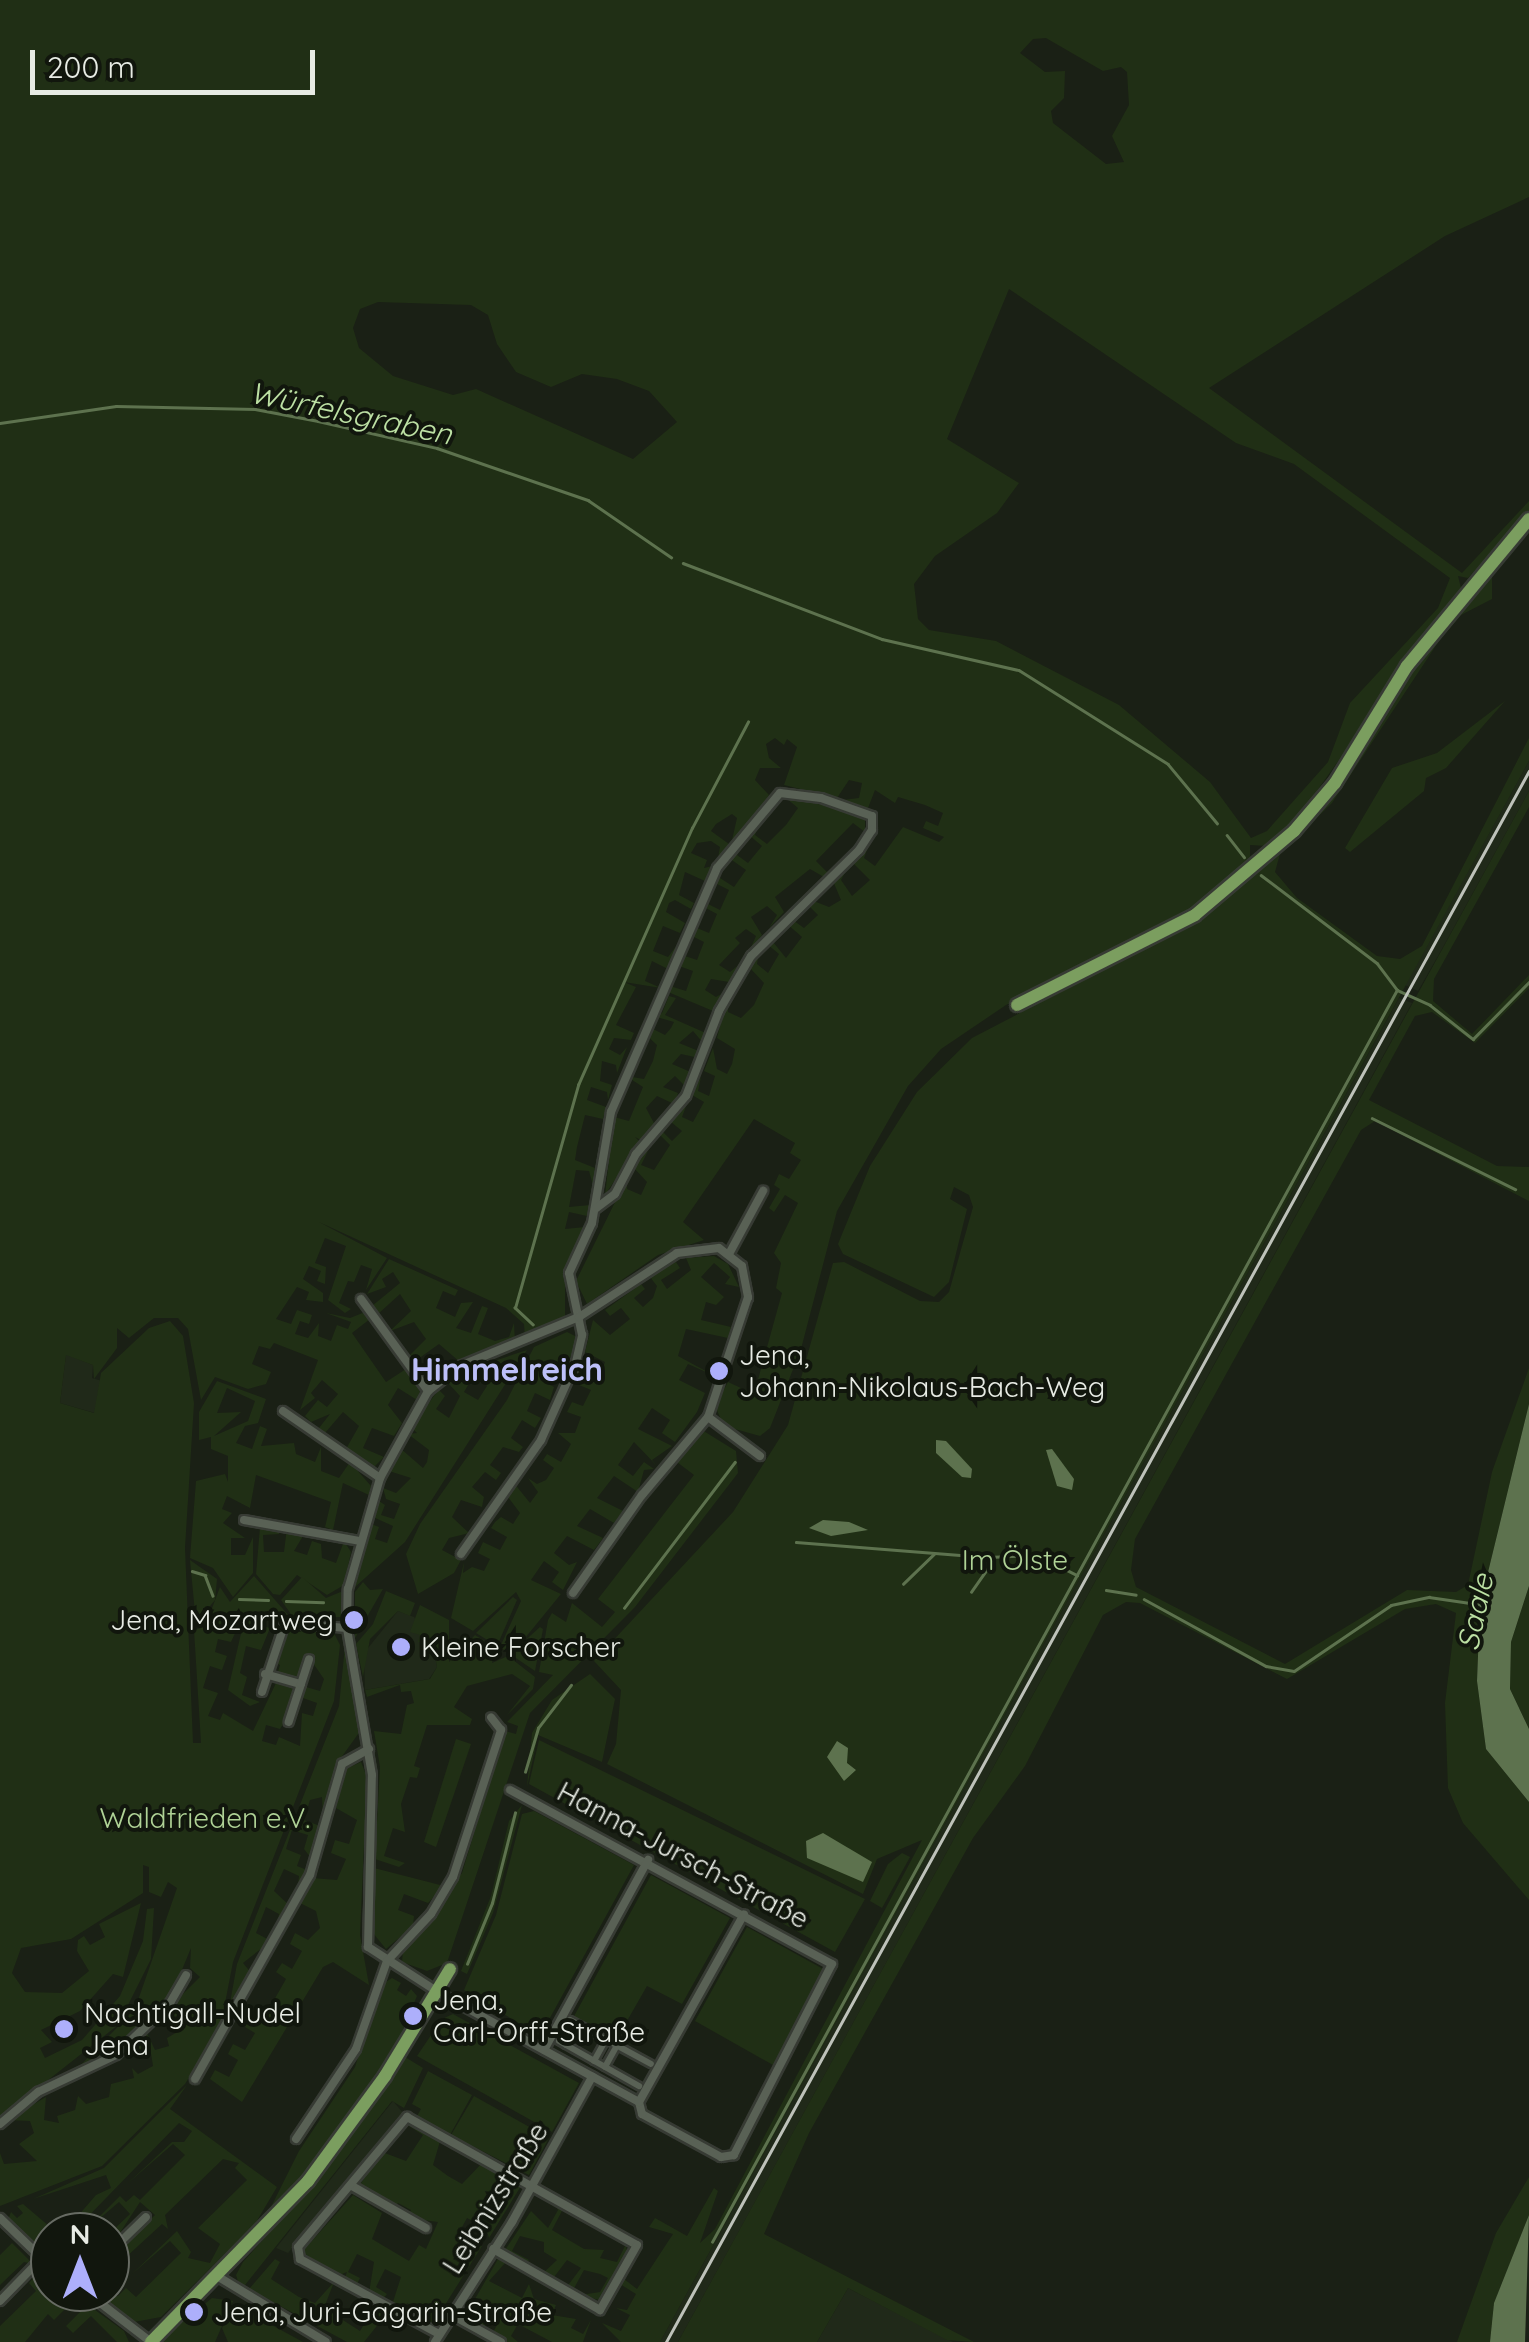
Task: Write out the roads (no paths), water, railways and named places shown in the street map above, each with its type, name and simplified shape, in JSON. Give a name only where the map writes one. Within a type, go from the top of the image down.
[{"type":"main road","points":[[1017,1004],[1206,908],[1324,798],[1362,734],[1426,642],[1529,518]]},
{"type":"main road","points":[[151,2342],[308,2181],[450,1970]]},
{"type":"street","points":[[461,1554],[554,1416],[579,1351],[579,1317],[569,1274],[595,1209],[620,1081],[724,856],[780,793],[837,802],[874,818],[860,850],[751,956],[718,1011],[686,1096],[636,1154],[615,1194],[595,1209]]},
{"type":"street","points":[[729,1254],[763,1190]]},
{"type":"street","points":[[573,1593],[642,1494],[708,1417],[748,1297],[742,1266],[729,1254],[708,1247],[677,1253],[579,1317],[460,1366],[428,1391],[380,1478],[359,1542],[348,1628],[369,1749],[368,1947],[387,1962],[640,2102],[744,1914]]},
{"type":"street","points":[[361,1299],[428,1391]]},
{"type":"street","points":[[283,1411],[380,1478]]},
{"type":"street","points":[[708,1417],[760,1456]]},
{"type":"street","points":[[244,1520],[359,1542]]},
{"type":"street","points":[[262,1692],[264,1674],[285,1623],[348,1628]]},
{"type":"street","points":[[289,1722],[308,1658]]},
{"type":"street","points":[[264,1674],[301,1684]]},
{"type":"street","points":[[296,2139],[356,2049],[387,1962],[431,1914],[453,1876],[501,1730],[491,1716]]},
{"type":"street","points":[[195,2079],[302,1890],[342,1764],[369,1749]]},
{"type":"street","name":"Hanna-Jursch-Straße","points":[[510,1790],[648,1860],[832,1964],[728,2158],[642,2114],[640,2102]]},
{"type":"street","points":[[544,2050],[648,1860]]},
{"type":"street","points":[[0,2124],[38,2092],[116,2055],[170,2003],[186,1975]]},
{"type":"street","points":[[639,2086],[562,2043],[573,2021],[651,2064]]},
{"type":"street","points":[[592,2062],[606,2040]]},
{"type":"street","points":[[605,2067],[617,2046]]},
{"type":"street","name":"Leibnizstraße","points":[[437,2338],[533,2186],[592,2077]]},
{"type":"street","points":[[437,2338],[296,2254],[407,2117],[637,2245],[600,2310],[493,2248]]},
{"type":"street","points":[[352,2186],[426,2228]]},
{"type":"street","points":[[130,2233],[146,2217]]},
{"type":"street","points":[[0,2218],[30,2248]]},
{"type":"street","points":[[0,2301],[30,2270]]},
{"type":"street","points":[[217,2276],[326,2342]]},
{"type":"street","points":[[112,2312],[151,2342]]},
{"type":"street","points":[[450,2314],[502,2342]]},
{"type":"waterway","name":"Würfelsgraben","points":[[0,423],[116,406],[255,409],[318,421],[437,448],[588,500],[671,557]]},
{"type":"waterway","name":"Würfelsgraben","points":[[683,563],[882,639],[1019,670],[1168,764],[1217,823]]},
{"type":"waterway","points":[[533,1325],[515,1308],[578,1085],[692,828],[748,722]]},
{"type":"waterway","name":"Würfelsgraben","points":[[1227,835],[1244,857]]},
{"type":"waterway","name":"Würfelsgraben","points":[[1261,875],[1377,963],[1397,990],[1430,1005],[1473,1039],[1529,982]]},
{"type":"waterway","points":[[712,2242],[1397,990]]},
{"type":"waterway","points":[[1372,1118],[1515,1189]]},
{"type":"waterway","points":[[624,1608],[735,1462]]},
{"type":"waterway","points":[[796,1542],[975,1556]]},
{"type":"waterway","points":[[903,1584],[934,1554]]},
{"type":"waterway","points":[[988,1557],[1037,1555],[1077,1575]]},
{"type":"waterway","points":[[971,1592],[993,1561]]},
{"type":"waterway","points":[[192,1571],[205,1575],[213,1596]]},
{"type":"waterway","points":[[1106,1590],[1136,1595]]},
{"type":"waterway","name":"Saale","points":[[1144,1599],[1266,1666],[1294,1671],[1391,1605],[1429,1597],[1483,1605]]},
{"type":"waterway","points":[[239,1599],[268,1600]]},
{"type":"waterway","points":[[286,1601],[323,1602]]},
{"type":"waterway","points":[[525,1772],[538,1728],[571,1685]]},
{"type":"waterway","points":[[467,1964],[492,1903],[515,1813]]},
{"type":"railway","points":[[666,2342],[1529,771]]},
{"type":"place","name":"Jena, Johann-Nikolaus-Bach-Weg","points":[[719,1371]]},
{"type":"place","name":"Jena, Mozartweg","points":[[354,1620]]},
{"type":"place","name":"Kleine Forscher","points":[[401,1647]]},
{"type":"place","name":"Jena, Carl-Orff-Straße","points":[[413,2016]]},
{"type":"place","name":"Nachtigall-Nudel Jena","points":[[64,2029]]},
{"type":"place","name":"Jena, Juri-Gagarin-Straße","points":[[194,2312]]},
{"type":"district","name":"Himmelreich","points":[[507,1369]]},
{"type":"park label","name":"Im Ölste","points":[[1015,1560]]},
{"type":"park label","name":"Waldfrieden e.V.","points":[[205,1818]]}]
